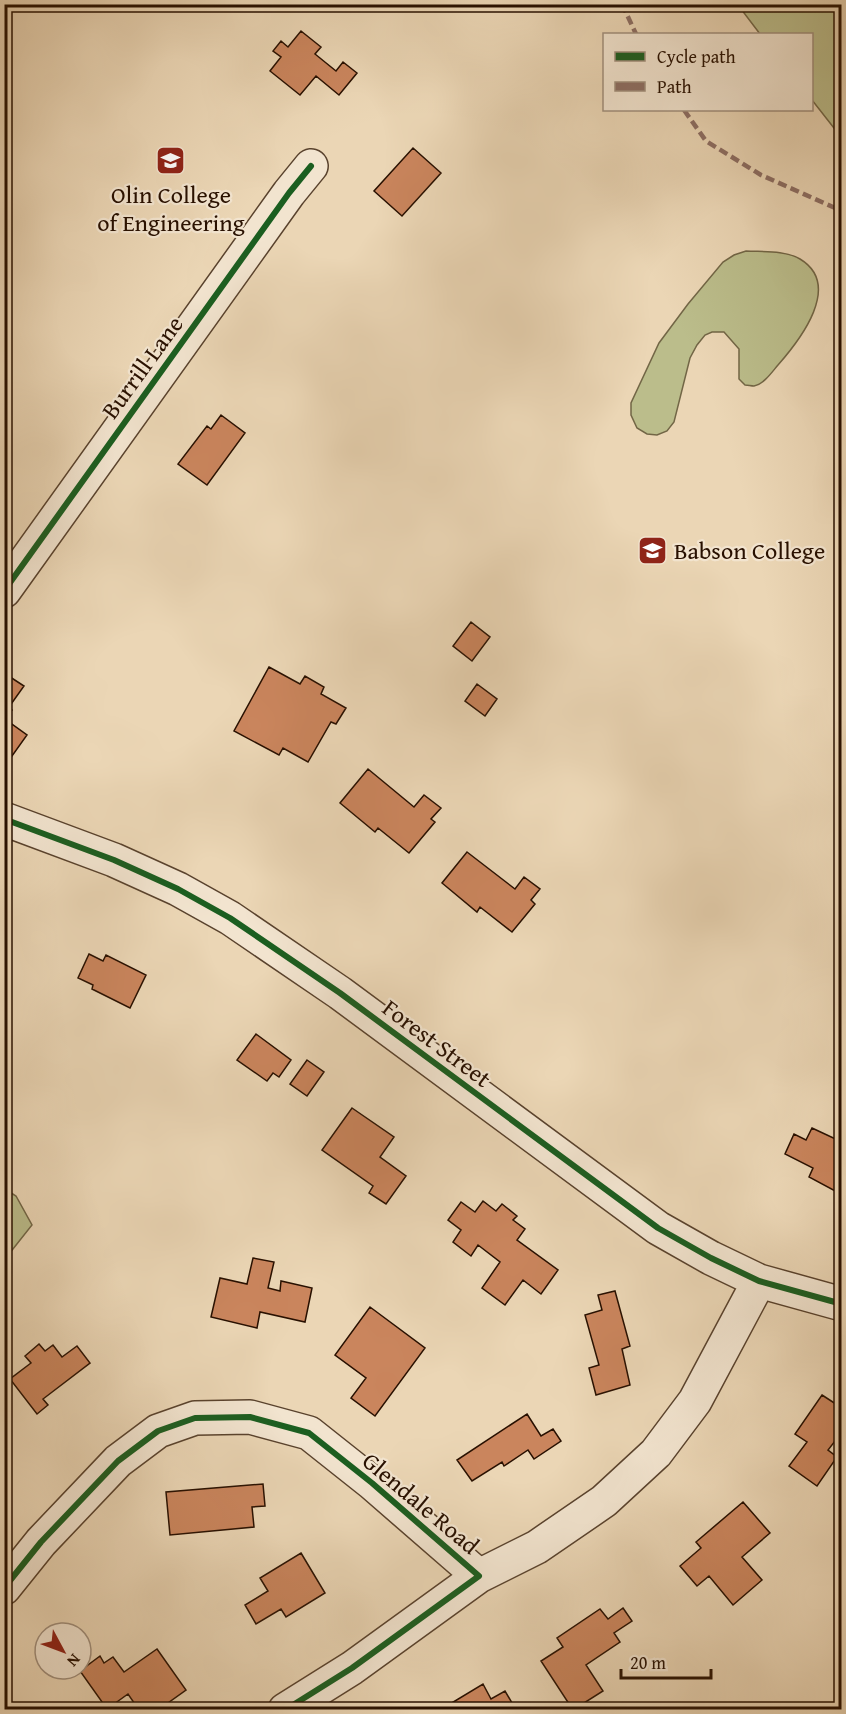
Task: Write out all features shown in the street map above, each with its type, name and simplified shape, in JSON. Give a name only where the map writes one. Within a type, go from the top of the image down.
[{"type":"street","name":"Burrill Lane","points":[[4,591],[289,193],[311,166]]},
{"type":"street","name":"Forest Street","points":[[4,819],[114,860],[178,889],[230,918],[340,993],[658,1228],[711,1258],[759,1281],[842,1304]]},
{"type":"street","name":"Glendale Road","points":[[285,1710],[352,1668],[479,1576],[537,1547],[604,1501],[656,1453],[695,1401],[759,1281]]},
{"type":"street","name":"Glendale Road","points":[[4,1588],[41,1542],[118,1461],[158,1431],[195,1418],[250,1417],[309,1433],[372,1483],[479,1576]]},
{"type":"green space","points":[[738,5],[841,5],[841,137],[813,101],[813,33],[759,33]]},
{"type":"green space","points":[[746,251],[788,254],[800,259],[812,270],[818,283],[818,297],[806,327],[797,342],[770,374],[754,386],[745,385],[739,379],[739,349],[724,332],[712,332],[705,335],[690,358],[674,422],[667,431],[657,435],[647,434],[637,428],[631,415],[631,403],[659,343],[723,262]]},
{"type":"green space","points":[[5,1189],[16,1196],[32,1225],[5,1259]]},
{"type":"building","points":[[301,31],[321,47],[315,54],[336,71],[343,62],[357,73],[339,95],[316,76],[300,95],[270,71],[281,57],[273,51],[281,41],[288,47]]},
{"type":"building","points":[[413,148],[441,173],[402,216],[374,191]]},
{"type":"building","points":[[221,415],[245,433],[207,485],[178,464],[207,426],[211,429]]},
{"type":"building","points":[[471,622],[490,637],[472,661],[453,646]]},
{"type":"building","points":[[269,667],[300,684],[305,676],[324,687],[321,694],[346,708],[336,724],[331,722],[308,762],[283,748],[279,755],[234,731]]},
{"type":"building","points":[[4,673],[24,686],[9,707],[12,710],[5,719],[27,735],[12,756],[4,751]]},
{"type":"building","points":[[477,684],[497,699],[485,716],[465,701]]},
{"type":"building","points":[[368,769],[414,807],[424,795],[441,808],[431,819],[435,822],[409,853],[378,828],[375,832],[340,803]]},
{"type":"building","points":[[467,852],[515,889],[524,877],[540,889],[531,900],[535,904],[512,932],[480,907],[477,912],[442,883]]},
{"type":"building","points":[[89,954],[103,961],[106,955],[146,975],[130,1008],[92,989],[93,985],[78,978]]},
{"type":"building","points":[[256,1034],[291,1060],[279,1077],[273,1073],[267,1081],[237,1060]]},
{"type":"building","points":[[307,1060],[324,1072],[307,1096],[290,1084]]},
{"type":"building","points":[[352,1108],[394,1137],[380,1157],[406,1176],[386,1204],[369,1193],[373,1186],[322,1150]]},
{"type":"building","points":[[812,1128],[842,1142],[842,1183],[837,1192],[809,1177],[813,1168],[785,1154],[794,1134],[806,1140]]},
{"type":"building","points":[[483,1201],[496,1211],[502,1204],[517,1216],[513,1220],[525,1229],[517,1240],[558,1270],[541,1294],[523,1280],[505,1305],[482,1288],[500,1262],[478,1245],[471,1256],[453,1242],[461,1230],[448,1220],[461,1202],[475,1212]]},
{"type":"building","points":[[253,1258],[274,1262],[268,1288],[280,1291],[281,1281],[312,1288],[305,1322],[260,1312],[257,1328],[211,1317],[220,1278],[247,1284]]},
{"type":"building","points":[[615,1291],[630,1346],[622,1349],[630,1385],[596,1395],[589,1368],[599,1365],[585,1315],[602,1310],[598,1295]]},
{"type":"building","points":[[370,1307],[425,1348],[375,1416],[351,1398],[366,1378],[335,1355]]},
{"type":"building","points":[[39,1344],[45,1351],[53,1345],[62,1357],[77,1346],[90,1363],[43,1399],[48,1405],[37,1414],[10,1379],[31,1363],[25,1356]]},
{"type":"building","points":[[822,1395],[842,1408],[842,1432],[828,1450],[837,1457],[817,1486],[789,1466],[807,1442],[795,1434]]},
{"type":"building","points":[[527,1414],[541,1436],[553,1429],[561,1441],[534,1459],[528,1450],[504,1466],[502,1462],[472,1481],[457,1460]]},
{"type":"building","points":[[263,1484],[265,1506],[252,1507],[254,1527],[170,1535],[166,1492]]},
{"type":"building","points":[[743,1502],[770,1533],[742,1557],[762,1580],[733,1605],[709,1576],[697,1586],[680,1566],[701,1548],[696,1542]]},
{"type":"building","points":[[301,1553],[325,1593],[286,1617],[281,1609],[256,1624],[245,1605],[268,1591],[260,1578]]},
{"type":"building","points":[[623,1608],[632,1621],[614,1633],[620,1642],[586,1665],[603,1691],[573,1710],[541,1661],[563,1647],[557,1638],[600,1609],[608,1619]]},
{"type":"building","points":[[157,1649],[186,1690],[158,1710],[139,1710],[128,1694],[107,1709],[87,1681],[93,1681],[93,1661],[100,1656],[104,1663],[113,1657],[124,1672]]},
{"type":"building","points":[[483,1684],[491,1699],[505,1691],[515,1708],[440,1710]]},
{"type":"marked path","points":[[622,4],[636,33]]},
{"type":"marked path","points":[[831,4],[842,23]]},
{"type":"marked path","points":[[685,111],[706,141],[761,175],[842,211]]},
{"type":"cycle path","points":[[4,591],[289,193],[311,166]]},
{"type":"cycle path","points":[[4,819],[114,860],[178,889],[230,918],[340,993],[658,1228],[711,1258],[759,1281],[842,1304]]},
{"type":"cycle path","points":[[4,1588],[41,1542],[118,1461],[158,1431],[195,1418],[250,1417],[309,1433],[372,1483],[479,1576],[352,1668],[285,1710]]},
{"type":"place","name":"Olin College of Engineering","points":[[171,161]]},
{"type":"place","name":"Babson College","points":[[653,550]]}]
